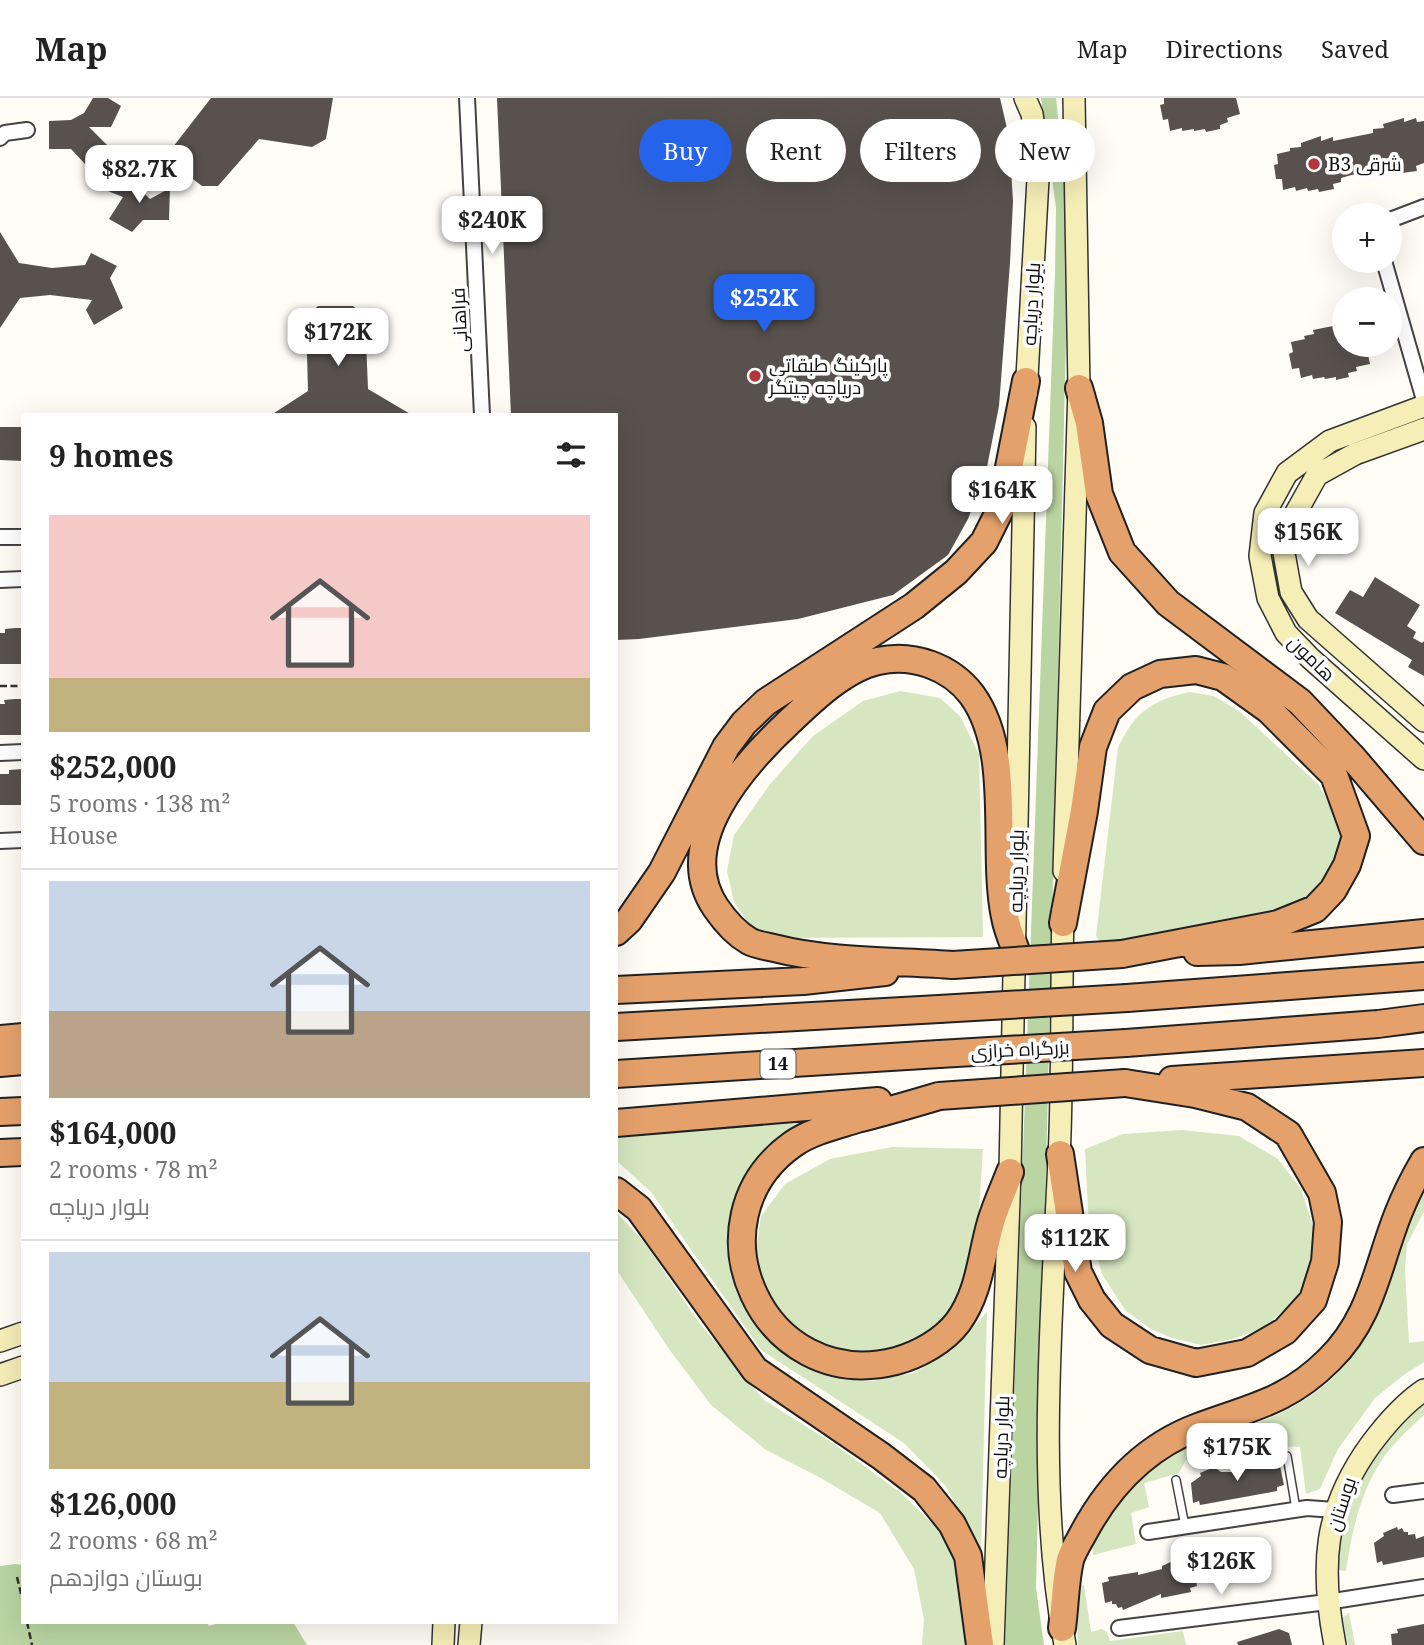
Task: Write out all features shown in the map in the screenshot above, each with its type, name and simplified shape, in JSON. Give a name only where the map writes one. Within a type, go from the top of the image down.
[{"type":"highway","points":[[618,930],[629,920],[662,872],[726,747],[744,723],[778,695],[914,606],[956,572],[984,542],[1000,508],[1026,381]]},
{"type":"highway","points":[[1079,388],[1089,423],[1099,494],[1122,552],[1168,603],[1300,702],[1353,758],[1424,841]]},
{"type":"highway","points":[[953,965],[796,954],[750,942],[726,924],[708,896],[701,857],[707,832],[716,811],[757,752],[811,701],[844,676],[878,661],[912,659],[945,670],[971,694],[985,717],[995,753],[1005,916],[1014,948]]},
{"type":"highway","points":[[1063,923],[1093,747],[1107,711],[1132,687],[1160,674],[1196,670],[1223,677],[1269,710],[1334,775],[1356,836],[1347,865],[1333,890],[1315,909],[1278,924],[1122,954]]},
{"type":"highway","points":[[618,990],[803,981],[953,965],[1122,954],[1239,951],[1424,933]]},
{"type":"highway","points":[[618,1027],[1127,998],[1424,976]]},
{"type":"highway","name":"بزرگراه خرازی","points":[[618,1074],[1126,1043],[1378,1024],[1424,1018]]},
{"type":"highway","points":[[0,1039],[21,1037]]},
{"type":"highway","points":[[0,1063],[21,1062]]},
{"type":"highway","points":[[618,1122],[939,1096],[1424,1063]]},
{"type":"highway","points":[[1060,1154],[1077,1272],[1092,1300],[1112,1325],[1150,1350],[1196,1363],[1247,1353],[1285,1331],[1313,1300],[1325,1262],[1328,1222],[1322,1193],[1288,1134],[1247,1107],[1195,1094],[1125,1083]]},
{"type":"highway","points":[[939,1096],[820,1130],[793,1144],[771,1164],[757,1183],[741,1233],[743,1262],[751,1289],[764,1312],[785,1338],[806,1353],[831,1362],[857,1366],[880,1365],[902,1359],[924,1350],[942,1338],[957,1323],[971,1299],[980,1275],[991,1221],[1010,1172]]},
{"type":"highway","points":[[0,1112],[21,1111]]},
{"type":"highway","points":[[0,1153],[21,1152]]},
{"type":"highway","points":[[1064,1637],[1070,1558],[1097,1507],[1121,1478],[1154,1449],[1177,1436],[1242,1413],[1291,1391],[1330,1359],[1365,1311],[1398,1214],[1424,1161]]},
{"type":"highway","points":[[618,1193],[639,1209],[755,1370],[881,1456],[924,1489],[951,1524],[968,1556],[980,1645]]},
{"type":"main road","name":"بلوار دریاچه","points":[[993,1645],[1010,1172],[1026,381],[1039,161],[1032,114],[1025,98]]},
{"type":"main road","points":[[1064,1637],[1053,1568],[1049,1431],[1060,1154],[1063,923],[1079,388],[1074,98]]},
{"type":"main road","name":"هامون","points":[[1424,406],[1330,441],[1287,473],[1265,513],[1260,556],[1268,598],[1286,632],[1310,658],[1424,759]]},
{"type":"main road","name":"هامون","points":[[1424,429],[1355,454],[1317,475],[1289,525],[1284,553],[1291,592],[1308,619],[1424,721]]},
{"type":"main road","points":[[0,1341],[21,1334]]},
{"type":"main road","points":[[0,1375],[21,1368]]},
{"type":"main road","name":"بوستان","points":[[1335,1645],[1327,1602],[1327,1552],[1335,1510],[1353,1468],[1377,1436],[1424,1390]]},
{"type":"main road","points":[[443,1645],[444,1624]]},
{"type":"main road","points":[[469,1645],[471,1624]]},
{"type":"street","name":"فراهانی","points":[[467,98],[482,413]]},
{"type":"street","points":[[0,138],[5,133],[27,130]]},
{"type":"street","points":[[1402,215],[1424,207]]},
{"type":"street","points":[[1387,273],[1424,400]]},
{"type":"street","points":[[0,537],[21,537]]},
{"type":"street","points":[[0,580],[21,579]]},
{"type":"street","points":[[0,753],[21,752]]},
{"type":"street","points":[[0,841],[21,839]]},
{"type":"street","points":[[1393,1495],[1424,1491]]},
{"type":"street","points":[[1148,1532],[1296,1509],[1335,1510]]},
{"type":"street","points":[[1119,1628],[1424,1587]]},
{"type":"lane","points":[[1287,1456],[1296,1509]]},
{"type":"lane","points":[[1176,1480],[1185,1526]]},
{"type":"path","points":[[0,686],[21,686]]},
{"type":"path","points":[[17,1577],[21,1594]]},
{"type":"path","points":[[27,1624],[32,1645]]},
{"type":"green space","points":[[1041,98],[1056,98],[1058,119],[1044,119]]},
{"type":"green space","points":[[1052,182],[1064,182],[1068,256],[1036,1588],[1044,1645],[1005,1645],[1055,273],[1056,208]]},
{"type":"green space","points":[[900,691],[940,698],[960,716],[979,754],[983,937],[769,938],[749,924],[734,902],[727,871],[734,835],[771,783],[813,736],[863,701]]},
{"type":"green space","points":[[1190,692],[1214,696],[1240,712],[1318,784],[1343,826],[1343,854],[1333,879],[1290,911],[1173,934],[1100,942],[1096,936],[1118,748],[1131,725],[1146,710],[1165,699]]},
{"type":"green space","points":[[867,1109],[782,1143],[735,1273],[741,1298],[764,1336],[803,1365],[833,1378],[872,1381],[914,1373],[951,1351],[987,1312],[981,1551],[945,1485],[904,1443],[761,1350],[651,1192],[618,1162],[618,1121]]},
{"type":"green space","points":[[1182,1130],[1239,1136],[1278,1159],[1301,1189],[1315,1233],[1311,1267],[1301,1294],[1265,1327],[1233,1339],[1201,1345],[1172,1338],[1151,1329],[1125,1310],[1102,1274],[1089,1228],[1085,1149],[1123,1134]]},
{"type":"green space","points":[[892,1147],[983,1149],[977,1240],[968,1283],[941,1324],[920,1339],[865,1355],[813,1343],[786,1320],[763,1287],[756,1251],[761,1216],[785,1184],[830,1159]]},
{"type":"green space","points":[[1424,1188],[1424,1212],[1407,1244],[1405,1269],[1409,1343],[1424,1341],[1424,1362],[1375,1398],[1338,1449],[1320,1489],[1306,1494],[1300,1447],[1257,1448],[1186,1460],[1179,1473],[1144,1483],[1149,1507],[1131,1513],[1136,1544],[1093,1555],[1096,1537],[1122,1497],[1153,1467],[1177,1450],[1198,1440],[1281,1413],[1318,1391],[1339,1372],[1359,1347],[1376,1316],[1407,1226]]},
{"type":"green space","points":[[618,1214],[645,1243],[697,1320],[764,1400],[834,1444],[901,1493],[953,1544],[972,1645],[922,1645],[924,1619],[914,1569],[880,1513],[766,1450],[711,1405],[669,1349],[618,1272]]},
{"type":"green space","points":[[1424,1401],[1424,1415],[1390,1449],[1377,1467],[1364,1495],[1355,1525],[1346,1571],[1338,1570],[1346,1518],[1362,1476],[1387,1439]]},
{"type":"green space","points":[[21,1565],[21,1624],[294,1624],[307,1645],[0,1645],[0,1566]]},
{"type":"green space","points":[[1084,1585],[1091,1632],[1102,1629],[1107,1632],[1110,1641],[1183,1631],[1186,1645],[1078,1645],[1075,1588]]},
{"type":"green space","points":[[1349,1613],[1355,1645],[1348,1645],[1342,1618]]},
{"type":"building","points":[[93,98],[108,98],[121,106],[111,127],[89,127],[111,149],[85,164],[71,149],[49,149],[49,121],[71,120],[84,113]]},
{"type":"building","points":[[211,98],[333,98],[326,139],[312,147],[259,139],[218,186],[202,186],[176,166],[173,147]]},
{"type":"building","name":"پارکینگ طبقاتی دریاچه چیتگر","points":[[497,98],[1000,98],[1005,119],[995,119],[995,182],[1012,182],[1013,201],[999,406],[986,472],[968,519],[948,555],[893,595],[798,619],[618,640],[618,413],[511,413]]},
{"type":"building","points":[[1164,98],[1236,98],[1240,114],[1227,118],[1228,122],[1220,125],[1220,129],[1206,132],[1205,129],[1182,131],[1182,128],[1170,131],[1168,119],[1163,120],[1160,105],[1164,104]]},
{"type":"building","points":[[1404,118],[1404,122],[1416,118],[1417,122],[1424,121],[1424,163],[1416,166],[1417,171],[1366,171],[1341,178],[1341,182],[1333,184],[1334,189],[1319,192],[1318,189],[1308,191],[1307,188],[1296,191],[1295,187],[1283,190],[1282,179],[1276,179],[1274,165],[1278,164],[1277,154],[1290,151],[1290,148],[1301,147],[1301,143],[1321,136],[1321,141],[1333,137],[1333,141],[1373,133],[1373,129],[1384,128],[1383,124]]},
{"type":"building","points":[[134,175],[139,188],[150,199],[170,188],[169,220],[143,220],[132,232],[109,219],[123,197],[108,191]]},
{"type":"building","points":[[0,232],[19,263],[52,268],[85,265],[91,253],[117,266],[110,278],[123,308],[94,325],[86,310],[92,300],[50,295],[20,298],[0,328]]},
{"type":"building","points":[[318,306],[353,306],[365,316],[368,389],[409,413],[274,413],[308,391],[306,317]]},
{"type":"building","points":[[1332,326],[1332,357],[1369,357],[1370,364],[1356,367],[1357,371],[1348,373],[1349,377],[1336,380],[1336,377],[1313,379],[1312,375],[1301,378],[1299,368],[1292,369],[1289,354],[1293,352],[1291,342],[1305,339],[1304,336],[1314,334],[1313,330]]},
{"type":"building","points":[[0,427],[21,427],[21,461],[0,460]]},
{"type":"building","points":[[1375,577],[1420,605],[1407,626],[1416,632],[1413,638],[1422,643],[1424,641],[1424,676],[1408,667],[1412,660],[1335,613],[1350,590],[1363,597]]},
{"type":"building","points":[[21,628],[21,664],[0,664],[0,633],[5,633],[5,629]]},
{"type":"building","points":[[21,699],[21,735],[0,735],[0,704],[5,704],[4,700]]},
{"type":"building","points":[[21,769],[21,805],[0,805],[0,774],[9,774],[9,770]]},
{"type":"building","points":[[1262,1459],[1262,1462],[1267,1460],[1269,1464],[1273,1464],[1273,1467],[1280,1466],[1284,1485],[1277,1487],[1277,1491],[1200,1505],[1199,1501],[1193,1503],[1191,1483],[1201,1476],[1200,1473],[1214,1467],[1221,1472],[1232,1472],[1249,1468],[1248,1465]]},
{"type":"building","points":[[1397,1527],[1398,1530],[1402,1528],[1404,1532],[1408,1532],[1408,1535],[1415,1534],[1416,1539],[1424,1536],[1424,1557],[1383,1565],[1382,1561],[1377,1563],[1374,1543],[1384,1536],[1383,1533]]},
{"type":"building","points":[[1175,1560],[1187,1568],[1193,1567],[1197,1586],[1190,1588],[1191,1592],[1161,1598],[1161,1594],[1123,1610],[1122,1607],[1118,1608],[1116,1604],[1112,1604],[1112,1601],[1105,1603],[1102,1583],[1109,1581],[1108,1577],[1138,1572],[1138,1575],[1162,1569],[1162,1566]]},
{"type":"building","points":[[1424,1624],[1424,1645],[1392,1645],[1391,1634],[1398,1633],[1397,1629]]},
{"type":"building","points":[[1279,1629],[1289,1633],[1292,1645],[1238,1645],[1237,1642]]},
{"type":"place","name":"B3 شرقی","points":[[1314,164]]},
{"type":"place","name":"پارکینگ طبقاتی دریاچه چیتگر","points":[[755,376]]}]
